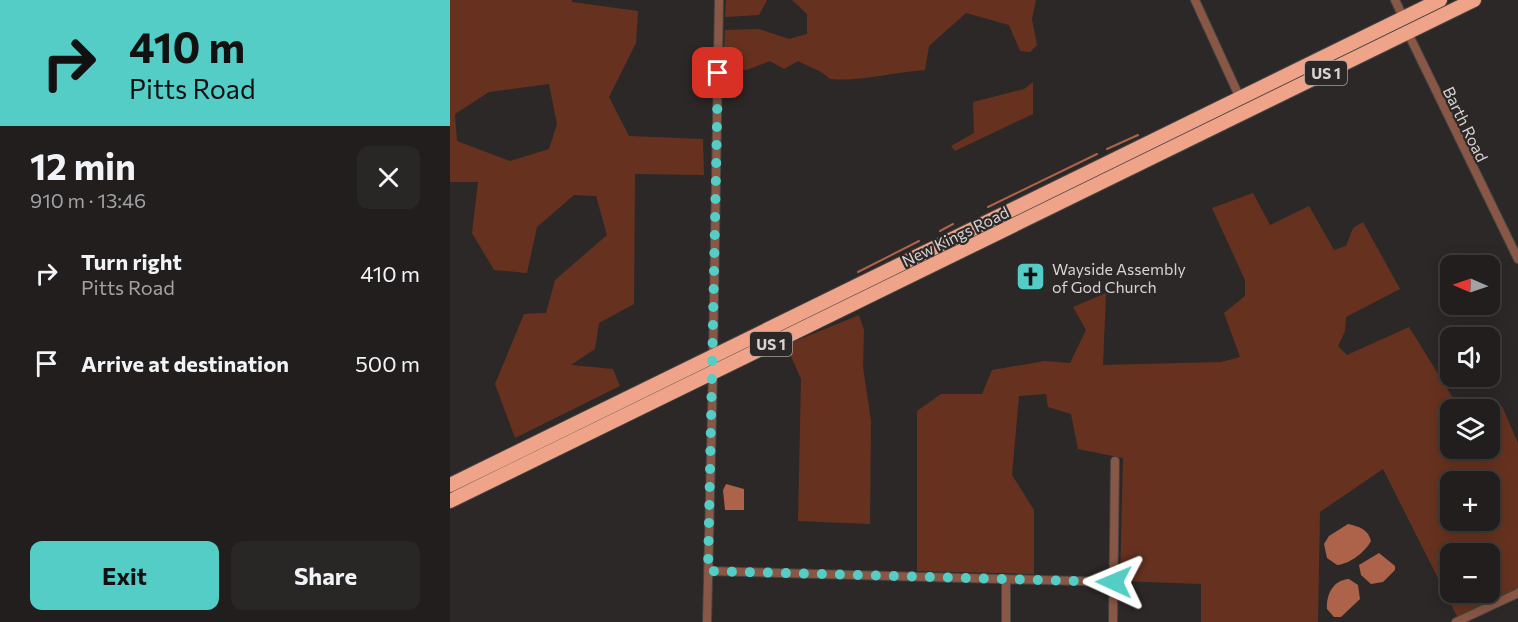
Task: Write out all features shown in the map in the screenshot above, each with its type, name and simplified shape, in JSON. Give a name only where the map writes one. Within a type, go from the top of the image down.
[{"type":"highway","name":"New Kings Road","points":[[450,485],[1440,0]]},
{"type":"highway","name":"New Kings Road","points":[[450,501],[1474,0]]},
{"type":"street","points":[[707,622],[719,0]]},
{"type":"street","points":[[1194,0],[1240,98]]},
{"type":"street","name":"Barth Road","points":[[1395,0],[1408,32],[1518,259]]},
{"type":"street","points":[[1170,132],[1177,145]]},
{"type":"street","points":[[940,245],[946,258]]},
{"type":"street","points":[[512,455],[519,468]]},
{"type":"street","points":[[1113,622],[1115,461]]},
{"type":"street","points":[[708,571],[1114,582]]},
{"type":"street","points":[[1006,579],[1006,622]]},
{"type":"street","points":[[1456,622],[1518,593]]},
{"type":"shaded area","points":[[450,0],[572,0],[572,2],[638,11],[636,43],[609,97],[629,136],[703,139],[704,175],[635,174],[634,304],[599,323],[595,349],[571,365],[613,369],[620,386],[515,438],[495,384],[524,314],[546,313],[555,280],[607,235],[596,196],[574,195],[537,227],[527,273],[494,270],[472,233],[478,182],[450,182]],"holes":[[[549,84],[557,124],[549,149],[510,161],[457,141],[455,114],[489,92]]]},
{"type":"shaded area","points":[[726,0],[767,0],[759,15],[725,17]]},
{"type":"shaded area","points":[[792,0],[1036,0],[1032,19],[1037,45],[1030,52],[1020,51],[1009,25],[966,13],[929,46],[925,70],[842,80],[830,79],[798,61],[784,69],[770,61],[747,70],[723,69],[725,30],[759,29],[789,39],[807,34],[807,14]]},
{"type":"shaded area","points":[[1033,82],[1033,114],[955,151],[951,146],[974,133],[973,102],[1024,89]]},
{"type":"shaded area","points":[[1253,193],[1270,225],[1309,206],[1334,250],[1346,246],[1353,228],[1363,222],[1400,289],[1346,317],[1345,331],[1338,346],[1347,355],[1409,327],[1440,377],[1440,387],[1446,387],[1454,399],[1440,399],[1440,459],[1500,459],[1500,406],[1502,406],[1518,443],[1518,590],[1500,598],[1500,543],[1440,543],[1440,582],[1383,469],[1320,512],[1318,622],[1201,622],[1201,584],[1120,581],[1123,458],[1078,449],[1071,414],[1048,407],[1046,394],[1019,396],[1012,475],[1034,510],[1034,574],[917,571],[917,411],[941,394],[982,394],[992,370],[1045,361],[1070,363],[1086,330],[1073,307],[1106,293],[1103,365],[1221,362],[1240,357],[1224,313],[1245,296],[1245,280],[1212,208]]},
{"type":"shaded area","points":[[859,315],[864,330],[863,367],[871,421],[870,524],[798,521],[801,379],[786,345]]},
{"type":"shaded area","points":[[726,484],[744,489],[744,510],[725,510],[723,490]]},
{"type":"shaded area","points":[[1348,524],[1363,529],[1371,541],[1357,557],[1337,565],[1327,558],[1324,544],[1329,536]]},
{"type":"shaded area","points":[[1379,553],[1395,566],[1395,570],[1383,582],[1371,584],[1361,575],[1359,565]]},
{"type":"shaded area","points":[[1349,579],[1358,585],[1360,599],[1341,617],[1334,617],[1327,609],[1329,594],[1339,582]]},
{"type":"shaded area","points":[[1450,603],[1490,603],[1458,618]]},
{"type":"waterway","points":[[1107,149],[1138,135]]},
{"type":"waterway","points":[[988,207],[1097,154]]},
{"type":"waterway","points":[[940,231],[953,224]]},
{"type":"waterway","points":[[858,272],[919,241]]},
{"type":"place","name":"Wayside Assembly of God Church","points":[[1031,277]]},
{"type":"route","points":[[718,73],[708,571],[1114,582]]}]
